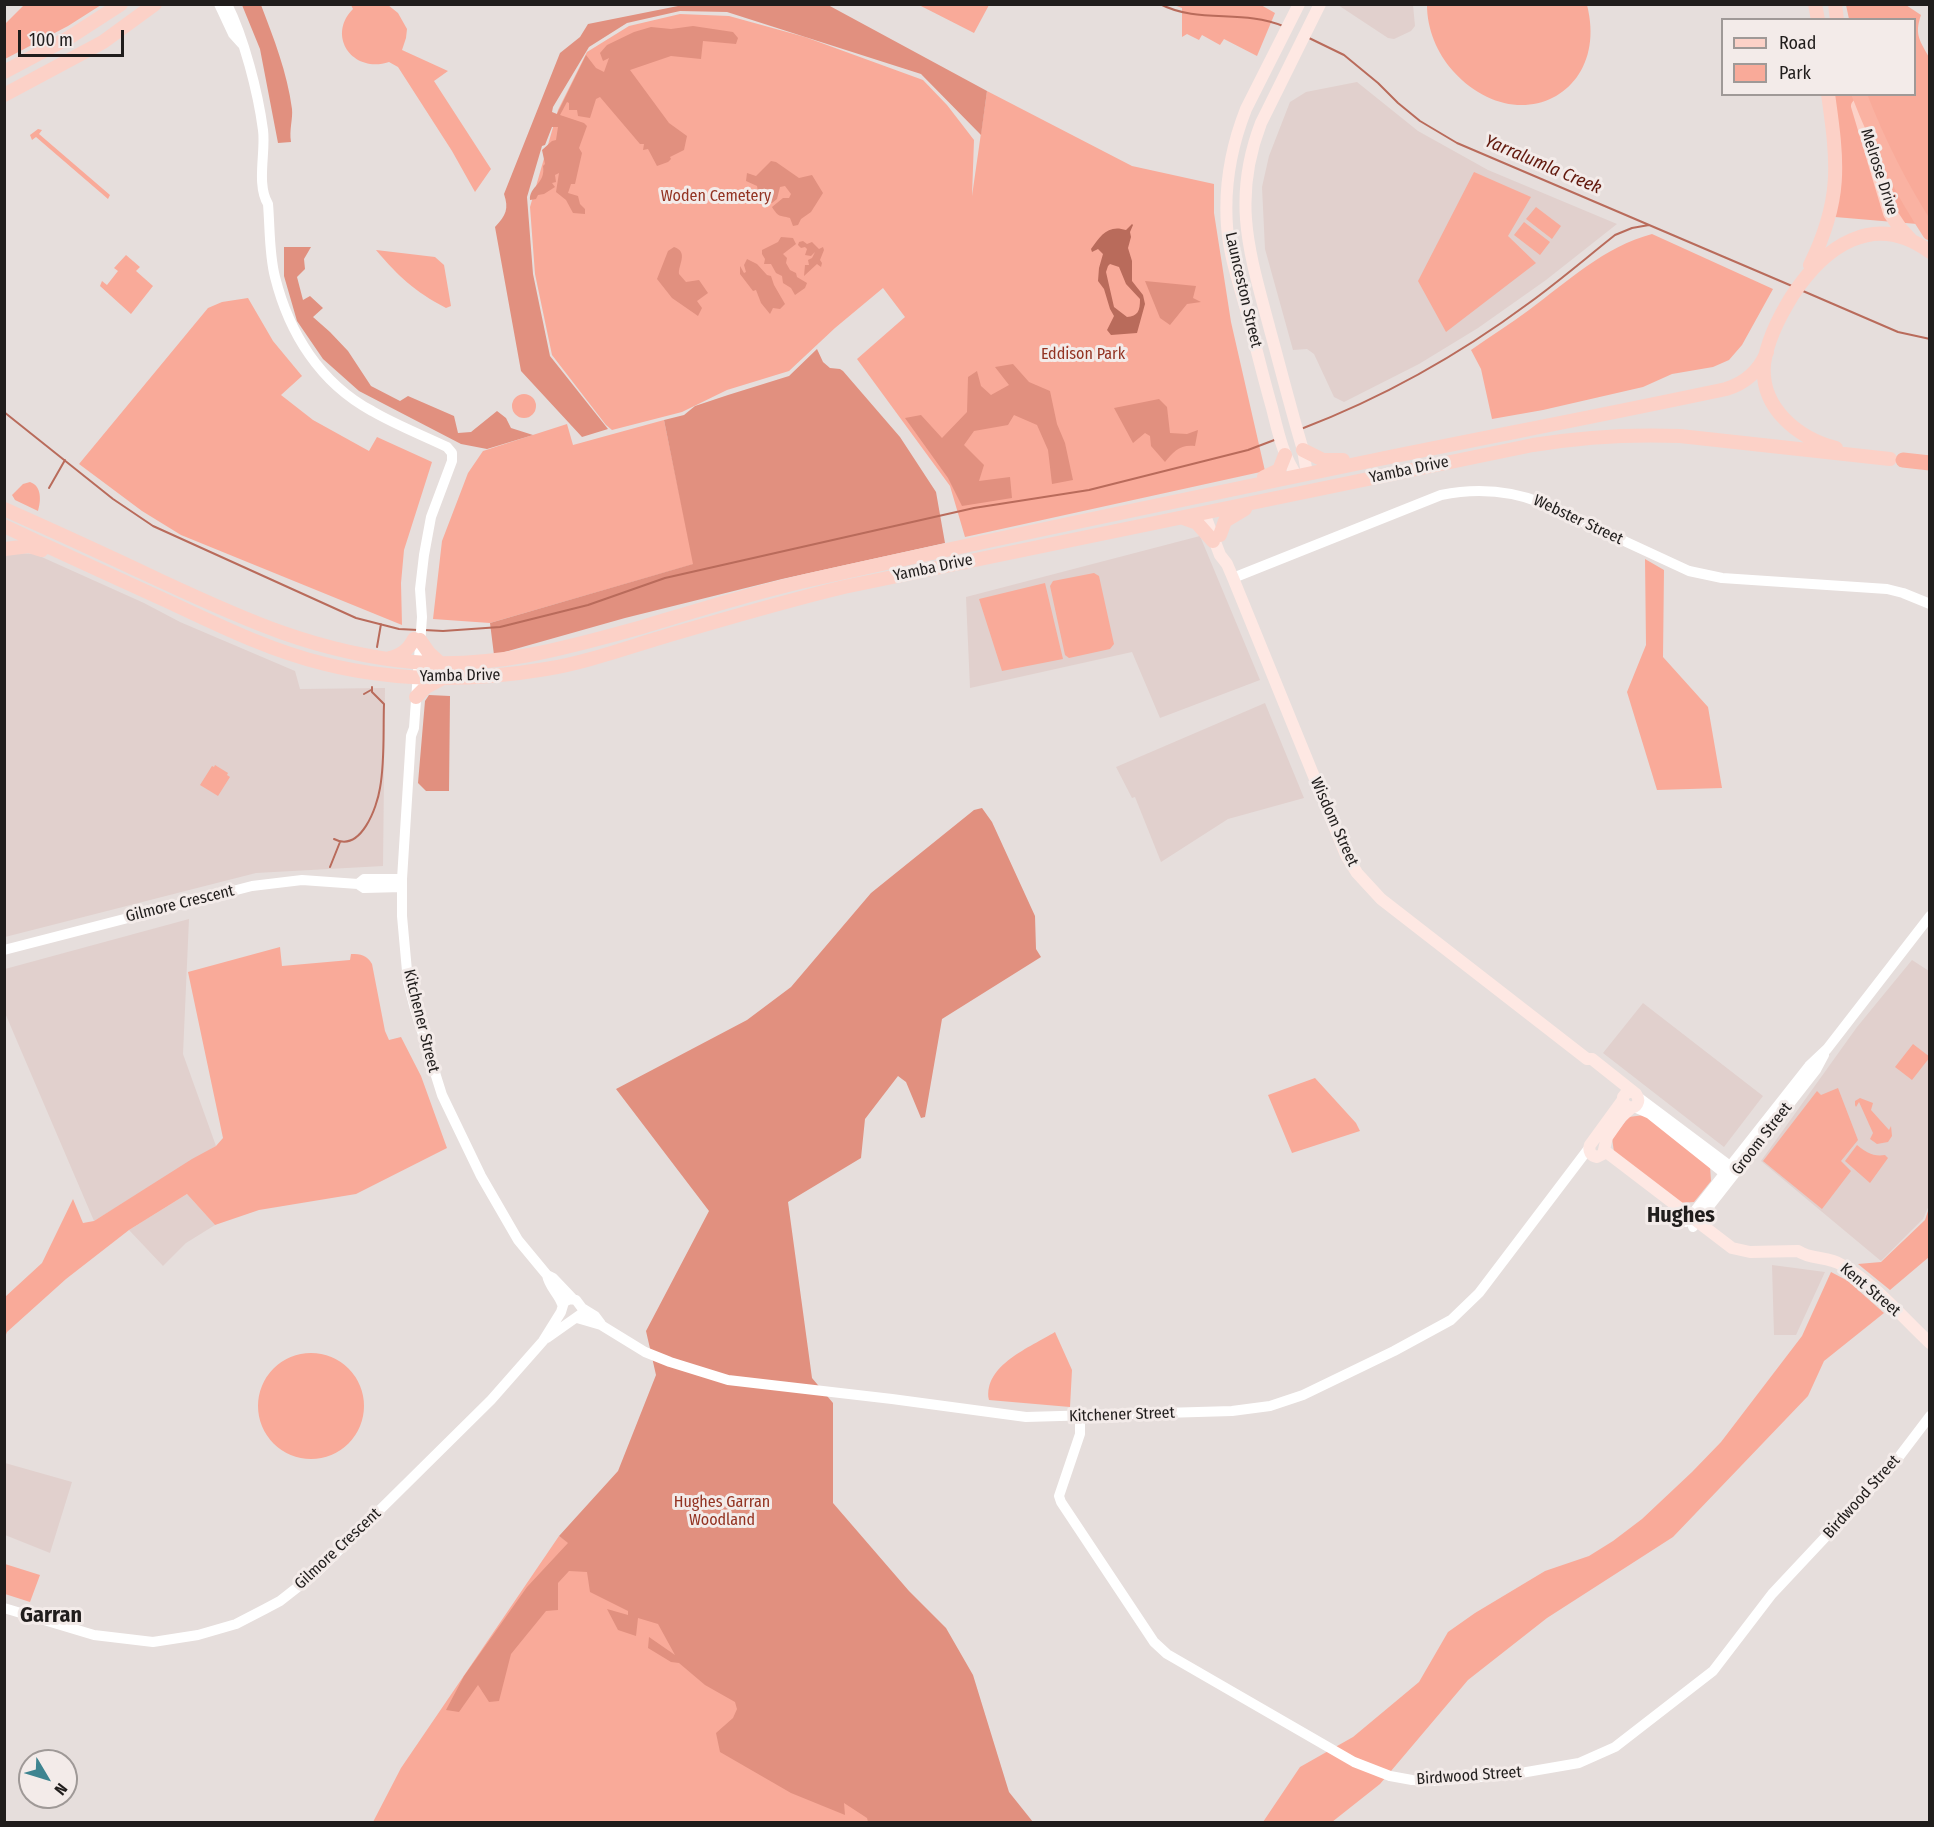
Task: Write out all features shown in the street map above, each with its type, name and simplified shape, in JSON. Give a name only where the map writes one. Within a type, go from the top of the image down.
[{"type":"highway","points":[[1858,96],[1883,151],[1929,232]]},
{"type":"highway","points":[[1897,460],[1929,463]]},
{"type":"main road","points":[[4,72],[70,37],[121,4]]},
{"type":"main road","points":[[4,95],[103,42],[155,4]]},
{"type":"main road","name":"Launceston Street","points":[[1299,4],[1239,127],[1229,168],[1227,228],[1234,263],[1284,451],[1302,475]]},
{"type":"main road","name":"Launceston Street","points":[[1302,475],[1301,445],[1251,259],[1245,223],[1245,193],[1255,139],[1320,4]]},
{"type":"main road","name":"Melrose Drive","points":[[1808,273],[1828,223],[1834,197],[1835,161],[1828,96]]},
{"type":"main road","name":"Melrose Drive","points":[[1858,96],[1890,213],[1905,234],[1915,243]]},
{"type":"main road","points":[[1929,252],[1915,243],[1891,236],[1877,235],[1860,237],[1838,246],[1808,273],[1786,305],[1772,334],[1764,368],[1768,392],[1774,406],[1790,425],[1802,434],[1825,444],[1897,460],[1929,458]]},
{"type":"main road","name":"Yamba Drive","points":[[4,508],[264,627],[327,647],[388,659],[440,663],[476,662],[574,646],[736,598],[818,578],[1205,495],[1726,389],[1750,377],[1767,352]]},
{"type":"main road","name":"Yamba Drive","points":[[4,526],[264,645],[327,665],[385,675],[443,678],[485,677],[548,669],[590,659],[833,589],[1533,445],[1605,436],[1680,436],[1897,460]]},
{"type":"main road","points":[[1301,445],[1314,458],[1332,462],[1384,458]]},
{"type":"main road","points":[[1234,489],[1252,480],[1275,474],[1279,470],[1284,451]]},
{"type":"main road","points":[[1302,475],[1306,491]]},
{"type":"main road","points":[[1205,495],[1208,512]]},
{"type":"main road","points":[[1181,517],[1197,523],[1217,538],[1225,521],[1263,500]]},
{"type":"main road","name":"Wisdom Street","points":[[1208,512],[1217,538],[1227,553],[1227,564],[1342,845],[1357,873],[1381,899],[1587,1059],[1588,1063],[1630,1100]]},
{"type":"main road","points":[[5,549],[29,546],[55,555],[64,554]]},
{"type":"main road","points":[[388,659],[405,652],[418,633],[429,653],[440,663]]},
{"type":"main road","points":[[385,675],[403,684],[413,696],[443,678]]},
{"type":"main road","name":"Kitchener Street","points":[[1598,1150],[1630,1100]]},
{"type":"main road","name":"Kent Street","points":[[1598,1150],[1691,1222],[1721,1249],[1736,1255],[1802,1254],[1836,1261],[1860,1277],[1929,1343]]},
{"type":"street","points":[[219,4],[233,34],[242,45]]},
{"type":"street","points":[[227,4],[240,31],[242,45]]},
{"type":"street","name":"Kitchener Street","points":[[242,45],[255,91],[263,142],[267,153],[271,193],[268,204],[274,276],[290,322],[311,360],[335,385],[372,412],[447,447],[452,453],[452,461],[431,520],[424,555],[402,883],[403,932],[408,982],[423,1039],[442,1095],[481,1176],[518,1240],[547,1275],[553,1278],[573,1299]]},
{"type":"street","name":"Webster Street","points":[[1233,578],[1442,495],[1462,490],[1487,490],[1526,497],[1542,503],[1689,571],[1722,578],[1887,590],[1903,593],[1929,604]]},
{"type":"street","name":"Gilmore Crescent","points":[[5,950],[252,886],[302,880],[358,884],[364,888],[402,883]]},
{"type":"street","name":"Groom Street","points":[[1691,1222],[1809,1066],[1827,1049],[1929,916]]},
{"type":"street","name":"Wisdom Street","points":[[1630,1100],[1730,1171]]},
{"type":"street","name":"Kitchener Street","points":[[577,1315],[595,1316],[601,1325],[657,1357],[693,1371],[728,1380],[892,1398],[1026,1417],[1232,1411],[1257,1408],[1282,1402],[1324,1386],[1450,1320],[1479,1293],[1569,1176],[1598,1150]]},
{"type":"street","name":"Kitchener Street","points":[[547,1275],[548,1283],[560,1297],[562,1308]]},
{"type":"street","points":[[573,1299],[579,1302],[577,1315],[567,1319],[562,1308],[567,1300],[573,1299]]},
{"type":"street","name":"Gilmore Crescent","points":[[543,1341],[562,1308]]},
{"type":"street","name":"Gilmore Crescent","points":[[4,1608],[94,1635],[153,1642],[189,1638],[236,1624],[256,1614],[280,1601],[318,1572],[491,1400],[543,1341],[577,1315]]},
{"type":"street","name":"Birdwood Street","points":[[1080,1416],[1080,1434],[1059,1496],[1061,1503],[1154,1642],[1178,1660],[1354,1762],[1390,1776],[1433,1781],[1515,1774],[1563,1767],[1579,1763],[1615,1747],[1713,1671],[1772,1594],[1892,1466],[1929,1416]]},
{"type":"shaded area","points":[[1338,5],[1413,5],[1415,26],[1411,31],[1394,39],[1388,38]]},
{"type":"shaded area","points":[[1357,82],[1418,131],[1488,170],[1617,224],[1546,280],[1478,328],[1419,364],[1344,402],[1334,397],[1314,354],[1307,349],[1293,350],[1265,249],[1262,187],[1269,156],[1290,102],[1306,92]]},
{"type":"shaded area","points":[[1133,225],[1128,248],[1132,261],[1132,281],[1143,295],[1145,304],[1137,333],[1111,335],[1107,330],[1114,316],[1104,289],[1098,281],[1103,254],[1098,249],[1092,252],[1091,249],[1105,232],[1114,229],[1126,230]],"holes":[[[1110,264],[1119,267],[1126,284],[1140,299],[1138,312],[1127,317],[1114,307],[1106,272]]]},
{"type":"shaded area","points":[[1200,536],[1260,680],[1160,718],[1132,652],[970,688],[966,597]]},
{"type":"shaded area","points":[[5,549],[13,553],[35,554],[144,603],[180,622],[295,671],[300,689],[385,688],[383,866],[256,873],[5,937]]},
{"type":"shaded area","points":[[1265,703],[1304,798],[1228,819],[1161,862],[1135,797],[1132,798],[1116,767]]},
{"type":"shaded area","points":[[189,919],[183,1054],[216,1146],[94,1221],[5,1013],[5,969]]},
{"type":"shaded area","points":[[1912,960],[1929,971],[1930,1203],[1923,1219],[1881,1261],[1761,1161],[1857,1027]]},
{"type":"shaded area","points":[[1643,1003],[1763,1096],[1724,1147],[1603,1053]]},
{"type":"shaded area","points":[[187,1194],[215,1225],[186,1243],[163,1266],[129,1230]]},
{"type":"shaded area","points":[[1772,1265],[1825,1272],[1796,1335],[1774,1335]]},
{"type":"shaded area","points":[[5,1463],[72,1482],[50,1553],[5,1535]]},
{"type":"green space","points":[[24,5],[101,5],[68,26],[5,59],[5,24]]},
{"type":"green space","points":[[242,5],[261,5],[275,43],[287,82],[292,109],[291,142],[278,143],[260,49]]},
{"type":"green space","points":[[351,5],[388,5],[398,13],[407,29],[402,50],[448,71],[434,81],[491,169],[475,192],[452,151],[398,67],[389,62],[364,63],[347,50],[342,30],[345,20],[353,9]]},
{"type":"green space","points":[[683,5],[828,5],[987,91],[981,135],[921,74],[727,12],[680,11],[627,23],[589,47],[552,112],[557,114],[586,55],[596,68],[604,72],[609,58],[603,61],[600,53],[607,45],[634,32],[651,27],[671,29],[693,26],[733,32],[738,38],[736,44],[703,41],[701,59],[671,56],[630,70],[669,123],[687,136],[684,150],[670,157],[668,162],[657,166],[648,149],[643,150],[644,144],[640,144],[600,97],[596,99],[590,118],[578,116],[577,110],[569,110],[567,102],[560,115],[587,126],[579,148],[582,153],[575,184],[571,184],[568,193],[578,196],[580,204],[585,209],[585,214],[573,213],[566,200],[556,192],[559,173],[555,175],[556,182],[552,183],[555,187],[538,195],[536,199],[530,200],[532,191],[542,177],[545,164],[542,150],[556,140],[558,127],[552,127],[545,145],[542,146],[527,197],[533,274],[550,356],[608,429],[582,437],[521,371],[495,227],[506,212],[504,194],[560,53],[580,37],[588,24]]},
{"type":"green space","points":[[919,5],[989,5],[974,33]]},
{"type":"green space","points":[[1174,5],[1261,5],[1275,13],[1257,56],[1224,39],[1220,45],[1202,35],[1199,40],[1187,34],[1182,37],[1182,8]]},
{"type":"green space","points":[[1427,5],[1587,5],[1590,37],[1585,63],[1571,84],[1552,98],[1529,105],[1504,103],[1478,92],[1447,64],[1431,32]]},
{"type":"green space","points":[[1846,5],[1906,5],[1921,15],[1918,33],[1930,59],[1929,225],[1835,217],[1832,96],[1916,96],[1916,18],[1849,18]]},
{"type":"green space","points":[[680,14],[729,16],[805,37],[923,80],[947,105],[974,140],[972,196],[987,91],[1132,166],[1214,184],[1214,213],[1231,322],[1265,471],[965,537],[950,486],[857,359],[905,317],[883,288],[789,371],[727,390],[682,412],[612,430],[552,355],[535,274],[530,207],[558,110],[587,52],[629,26]]},
{"type":"green space","points":[[38,129],[42,130],[39,134],[110,195],[108,199],[36,137],[32,140],[30,135]]},
{"type":"green space","points":[[771,161],[799,178],[812,175],[823,193],[811,212],[801,219],[798,225],[793,226],[790,218],[778,215],[772,207],[783,198],[789,198],[791,194],[785,186],[780,187],[777,199],[772,203],[759,197],[757,186],[746,181],[747,173],[756,176]]},
{"type":"green space","points":[[1474,172],[1531,197],[1508,236],[1536,263],[1446,332],[1418,281]]},
{"type":"green space","points":[[1536,207],[1561,226],[1552,239],[1526,219]]},
{"type":"green space","points":[[1524,222],[1550,242],[1540,255],[1514,235]]},
{"type":"green space","points":[[1652,234],[1773,289],[1742,345],[1729,360],[1713,367],[1672,374],[1643,387],[1492,419],[1481,369],[1471,350],[1602,256]]},
{"type":"green space","points":[[781,237],[793,238],[796,244],[783,254],[787,258],[786,263],[790,270],[807,283],[805,288],[795,295],[791,288],[783,283],[782,276],[776,273],[771,264],[764,264],[762,250],[778,242]]},
{"type":"green space","points":[[803,241],[807,244],[812,242],[819,249],[823,247],[824,250],[820,260],[821,267],[817,264],[804,276],[805,265],[809,265],[808,260],[815,252],[811,256],[805,255],[807,249],[798,245]]},
{"type":"green space","points":[[284,247],[311,247],[304,259],[305,269],[297,277],[303,300],[310,296],[323,308],[313,317],[348,351],[371,386],[400,401],[408,396],[454,416],[458,433],[471,432],[497,411],[506,418],[511,428],[533,435],[487,449],[461,444],[359,391],[323,359],[297,321],[284,276]]},
{"type":"green space","points":[[674,247],[682,255],[679,274],[686,282],[699,280],[708,293],[697,301],[702,308],[698,316],[672,298],[657,279],[668,251]]},
{"type":"green space","points":[[376,250],[435,257],[444,265],[451,306],[446,308],[425,296],[400,276]]},
{"type":"green space","points":[[126,255],[140,267],[136,271],[153,286],[131,314],[100,286],[102,281],[107,285],[118,271],[114,268]]},
{"type":"green space","points":[[747,259],[771,276],[785,304],[780,309],[773,308],[770,314],[761,303],[756,290],[753,291],[740,274],[740,266],[744,273],[746,272],[744,265]]},
{"type":"green space","points":[[1145,281],[1196,286],[1193,298],[1201,302],[1187,304],[1170,325],[1160,318]]},
{"type":"green space","points":[[248,298],[273,341],[302,376],[281,395],[313,420],[369,451],[377,437],[432,462],[404,550],[401,583],[402,625],[181,535],[142,511],[79,464],[208,308],[222,302]]},
{"type":"green space","points":[[817,349],[823,362],[830,368],[843,371],[900,437],[936,492],[945,543],[782,579],[625,618],[494,655],[490,623],[693,564],[664,420],[684,415],[695,406],[789,376]]},
{"type":"green space","points":[[1013,364],[1029,382],[1050,391],[1073,480],[1052,484],[1048,450],[1037,425],[1014,415],[1008,425],[974,431],[964,445],[984,465],[979,481],[1010,477],[1012,498],[962,506],[948,478],[905,418],[921,415],[942,438],[967,412],[968,377],[977,371],[981,386],[991,395],[1009,385],[995,367]]},
{"type":"green space","points":[[519,394],[529,394],[536,401],[536,411],[529,418],[519,418],[512,411],[512,401]]},
{"type":"green space","points":[[1159,399],[1167,407],[1170,433],[1187,434],[1198,430],[1195,446],[1181,448],[1165,462],[1151,446],[1150,436],[1145,433],[1133,443],[1114,408]]},
{"type":"green space","points":[[664,420],[694,564],[490,623],[433,619],[442,541],[468,473],[483,451],[567,424],[573,445]]},
{"type":"green space","points":[[30,482],[39,490],[38,511],[15,500],[12,495],[23,484]]},
{"type":"green space","points":[[1645,559],[1664,570],[1663,657],[1708,707],[1722,788],[1657,790],[1627,692],[1646,645]]},
{"type":"green space","points":[[1094,573],[1099,576],[1114,644],[1110,649],[1069,658],[1065,655],[1050,586],[1053,581]]},
{"type":"green space","points":[[1045,583],[1063,659],[1002,671],[979,599]]},
{"type":"green space","points":[[429,695],[450,696],[449,791],[426,791],[418,783],[425,701]]},
{"type":"green space","points":[[215,765],[228,773],[230,777],[218,796],[200,785]]},
{"type":"green space","name":"Hughes Garran Woodland","points":[[982,808],[992,822],[1035,916],[1036,949],[1041,957],[942,1019],[925,1117],[921,1118],[906,1082],[898,1076],[865,1119],[861,1158],[788,1202],[812,1378],[833,1403],[833,1503],[909,1591],[946,1628],[973,1675],[1009,1792],[1033,1822],[868,1822],[867,1818],[844,1803],[845,1815],[791,1793],[720,1752],[716,1733],[733,1718],[737,1709],[735,1702],[705,1685],[679,1663],[671,1662],[648,1648],[649,1637],[675,1655],[658,1624],[638,1618],[636,1636],[618,1630],[607,1609],[628,1615],[628,1611],[590,1592],[587,1572],[569,1571],[558,1583],[558,1610],[546,1611],[511,1654],[499,1701],[489,1702],[478,1685],[459,1712],[446,1710],[464,1676],[527,1587],[568,1543],[559,1536],[618,1471],[656,1375],[646,1331],[709,1211],[616,1089],[747,1020],[791,987],[871,893],[974,810]]},
{"type":"green space","points":[[280,947],[282,966],[350,960],[351,954],[358,954],[370,961],[385,1031],[389,1040],[401,1037],[421,1076],[447,1148],[356,1194],[259,1210],[215,1225],[187,1194],[129,1230],[66,1279],[7,1332],[5,1337],[5,1297],[42,1263],[73,1199],[83,1223],[94,1221],[216,1146],[223,1138],[188,972]]},
{"type":"green space","points":[[1913,1044],[1930,1057],[1912,1080],[1895,1067]]},
{"type":"green space","points":[[1315,1078],[1356,1123],[1360,1131],[1292,1153],[1268,1095]]},
{"type":"green space","points":[[1838,1088],[1858,1140],[1841,1161],[1851,1171],[1822,1209],[1763,1161],[1817,1091],[1821,1095]]},
{"type":"green space","points":[[1860,1098],[1873,1103],[1871,1110],[1889,1130],[1891,1126],[1892,1136],[1888,1142],[1877,1144],[1870,1139],[1873,1133],[1859,1102],[1856,1107],[1855,1105],[1855,1101]]},
{"type":"green space","points":[[1644,1115],[1710,1166],[1711,1181],[1694,1202],[1679,1203],[1614,1152],[1612,1138],[1629,1117]]},
{"type":"green space","points":[[1857,1145],[1870,1153],[1885,1155],[1888,1158],[1870,1183],[1845,1161]]},
{"type":"green space","points":[[1929,1208],[1929,1257],[1890,1290],[1858,1264],[1881,1262],[1925,1220]]},
{"type":"green space","points":[[1831,1272],[1848,1281],[1884,1313],[1824,1361],[1808,1396],[1673,1537],[1547,1618],[1468,1680],[1380,1784],[1332,1822],[1263,1822],[1300,1767],[1353,1737],[1419,1682],[1448,1632],[1545,1571],[1589,1556],[1613,1541],[1642,1519],[1692,1472],[1721,1442],[1802,1336]]},
{"type":"green space","points":[[1055,1332],[1072,1370],[1070,1407],[989,1400],[989,1388],[993,1377],[1001,1367],[1011,1358]]},
{"type":"green space","points":[[311,1353],[331,1357],[348,1369],[360,1386],[364,1406],[360,1426],[348,1443],[331,1455],[311,1459],[291,1455],[274,1443],[262,1426],[258,1406],[262,1386],[274,1369],[291,1357]]},
{"type":"green space","points":[[559,1536],[971,1822],[373,1822],[401,1768]]},
{"type":"green space","points":[[5,1564],[40,1575],[30,1602],[5,1594]]},
{"type":"waterway","name":"Yarralumla Creek","points":[[1160,4],[1190,13],[1252,18],[1283,26]]},
{"type":"waterway","name":"Yarralumla Creek","points":[[1307,37],[1344,55],[1420,121],[1457,143],[1792,286]]},
{"type":"waterway","points":[[1301,429],[1361,404],[1447,358],[1529,303],[1615,235],[1632,228],[1649,225]]},
{"type":"waterway","name":"Yarralumla Creek","points":[[1803,291],[1898,332],[1930,339]]},
{"type":"waterway","points":[[4,412],[113,499],[153,526],[356,618],[399,629],[418,630]]},
{"type":"waterway","points":[[424,630],[500,627],[588,605],[665,578],[974,508],[1089,490],[1248,450],[1277,439]]},
{"type":"waterway","points":[[49,488],[65,460]]},
{"type":"waterway","points":[[377,647],[381,624]]},
{"type":"waterway","points":[[334,839],[344,842],[360,834],[371,816],[378,796],[383,767],[384,704],[372,692],[372,687]]},
{"type":"waterway","points":[[364,694],[371,690]]},
{"type":"waterway","points":[[330,867],[340,842]]},
{"type":"district","name":"Hughes","points":[[1681,1216]]},
{"type":"district","name":"Garran","points":[[51,1616]]},
{"type":"park label","name":"Woden Cemetery","points":[[716,197]]},
{"type":"park label","name":"Eddison Park","points":[[1083,355]]}]
